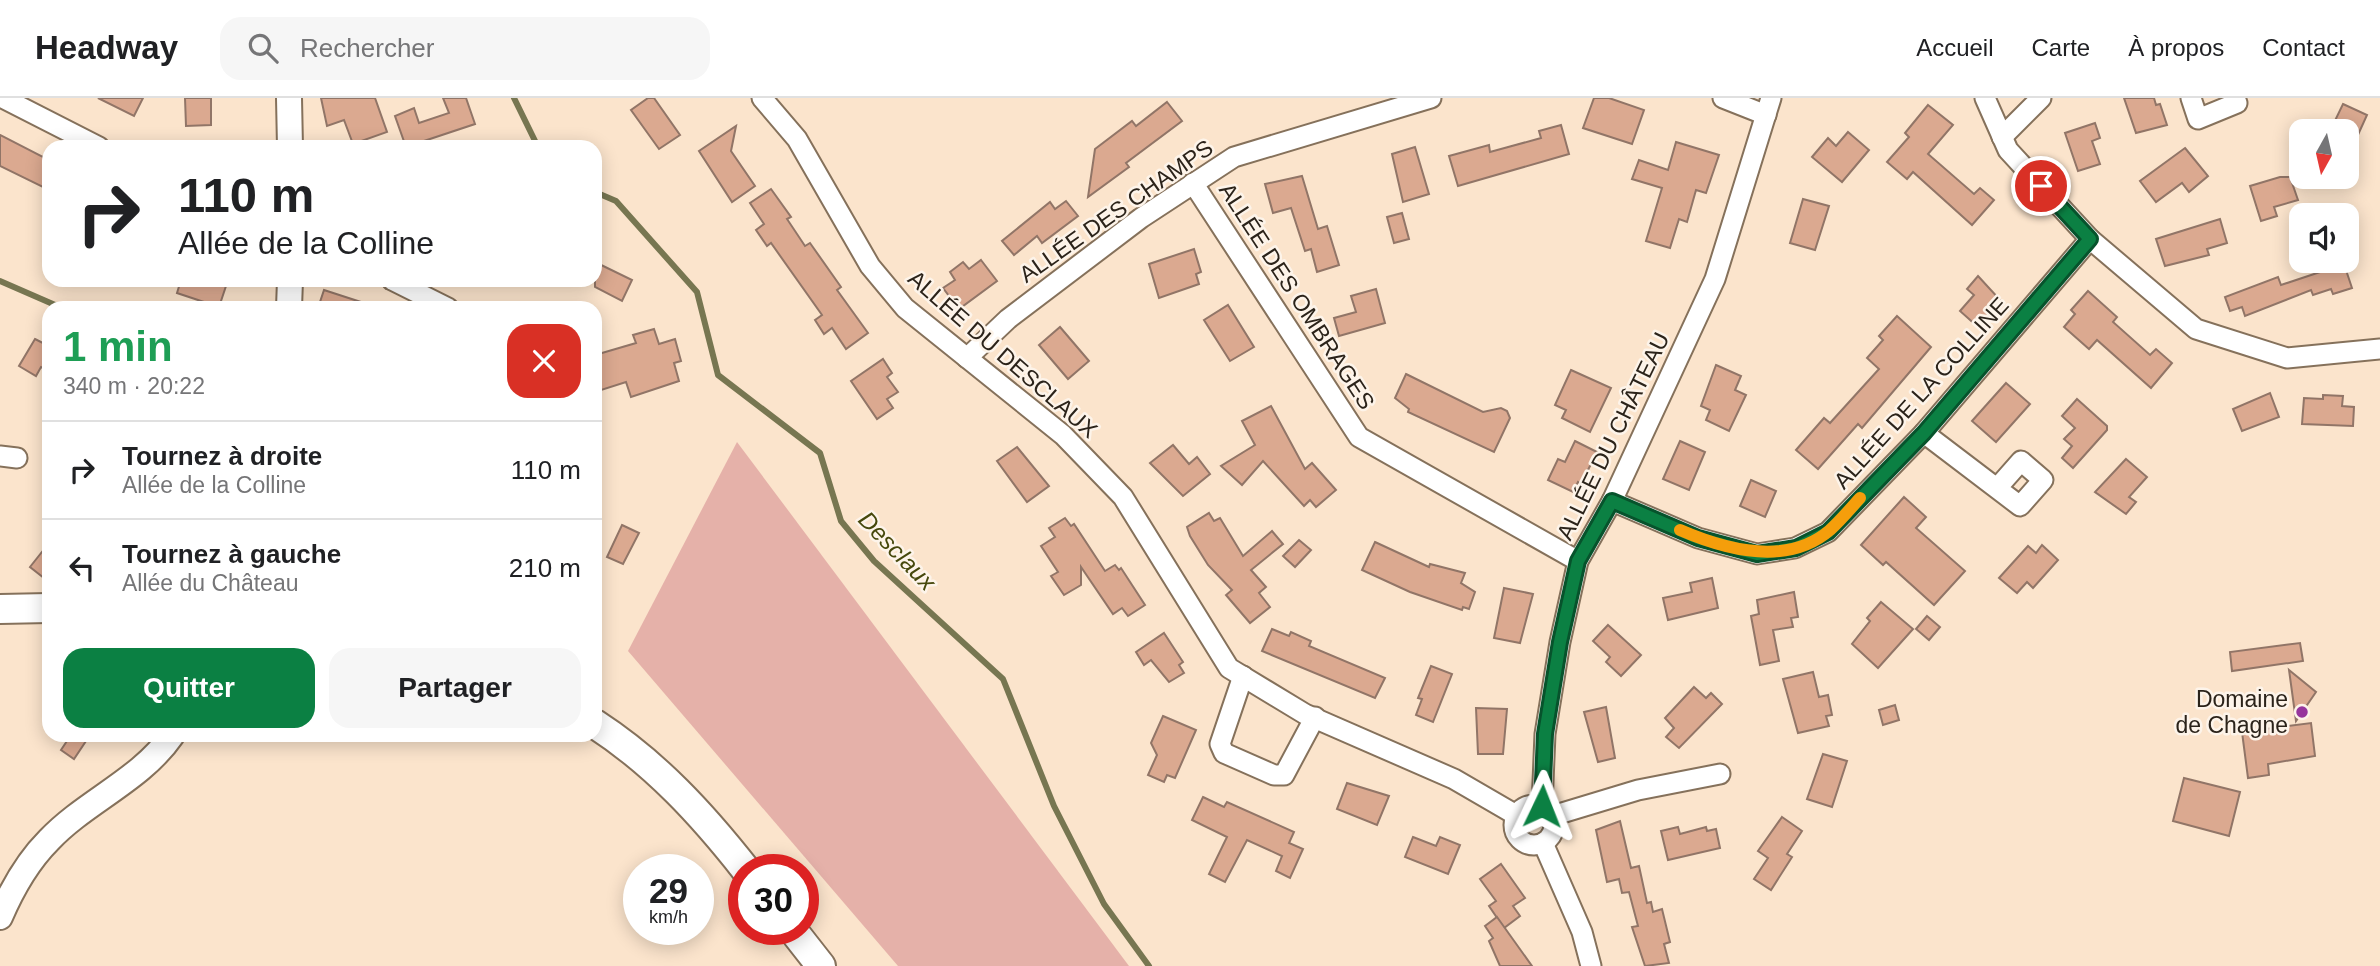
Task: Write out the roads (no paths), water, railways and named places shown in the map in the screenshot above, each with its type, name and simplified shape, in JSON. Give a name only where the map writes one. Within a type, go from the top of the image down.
[{"type":"main road","points":[[0,609],[42,608]]},
{"type":"main road","points":[[602,729],[667,779],[711,825],[734,854]]},
{"type":"main road","points":[[805,945],[821,966]]},
{"type":"street","points":[[3,98],[85,140]]},
{"type":"street","points":[[289,98],[290,140]]},
{"type":"street","name":"ALLÉE DU DESCLAUX","points":[[762,98],[797,139],[870,266],[905,308],[1063,435],[1123,497],[1229,668],[1315,717],[1454,779],[1516,816]]},
{"type":"street","name":"ALLÉE DES CHAMPS","points":[[967,358],[1008,319],[1193,183],[1234,157],[1431,98]]},
{"type":"street","points":[[1723,98],[1768,106]]},
{"type":"street","points":[[1984,98],[2008,150],[2090,239],[2196,329],[2287,358],[2380,349]]},
{"type":"street","points":[[2002,137],[2040,98]]},
{"type":"street","points":[[2191,98],[2198,119],[2237,103],[2235,98]]},
{"type":"street","name":"ALLÉE DU CHÂTEAU","points":[[1547,811],[1545,734],[1560,642],[1578,561],[1612,501],[1715,279],[1768,106]]},
{"type":"street","name":"ALLÉE DES OMBRAGES","points":[[1193,183],[1359,437],[1578,561]]},
{"type":"street","name":"ALLÉE DE LA COLLINE","points":[[1612,501],[1698,538],[1757,554],[1796,548],[1828,532],[1924,433],[2090,239]]},
{"type":"street","points":[[406,287],[434,301]]},
{"type":"street","points":[[1924,433],[1998,487]]},
{"type":"street","points":[[1243,676],[1220,744],[1224,752],[1274,775],[1284,775],[1315,717]]},
{"type":"street","points":[[0,917],[18,882],[49,839],[138,770],[167,742]]},
{"type":"street","points":[[1547,811],[1552,834],[1544,843],[1531,845],[1520,839],[1514,828],[1516,816],[1530,805],[1547,811],[1720,774]]},
{"type":"street","points":[[1544,843],[1582,932],[1591,966]]},
{"type":"waterway","name":"Desclaux","points":[[514,98],[535,140]]},
{"type":"waterway","name":"Desclaux","points":[[602,195],[616,201],[697,292],[718,375],[820,453],[841,521],[874,561],[1003,679],[1054,806],[1104,904],[1149,966]]},
{"type":"waterway","points":[[0,281],[46,301]]},
{"type":"place","name":"Domaine de Chagne","points":[[2302,712]]}]
